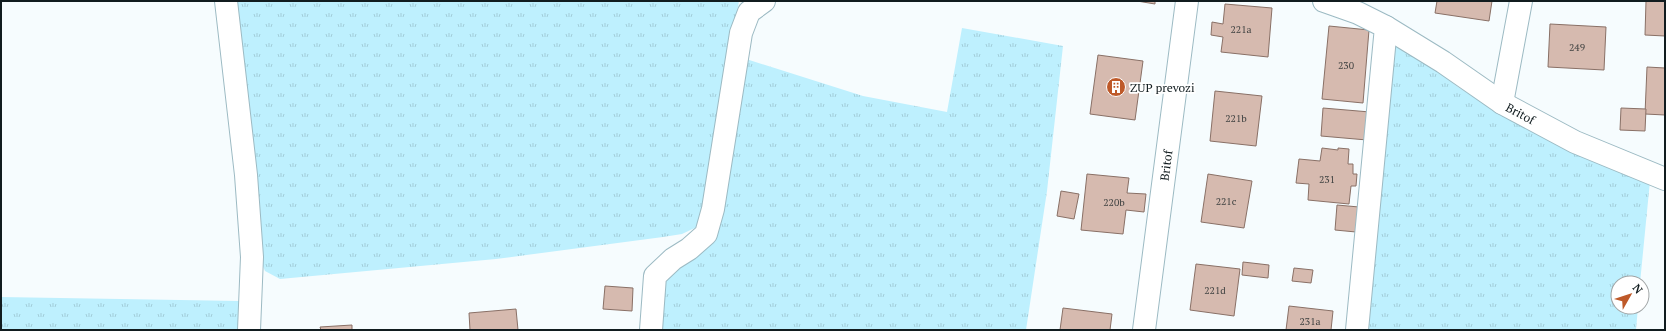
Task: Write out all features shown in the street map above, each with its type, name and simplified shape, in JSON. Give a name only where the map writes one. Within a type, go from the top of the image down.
[{"type":"street","points":[[226,1],[246,175],[251,242],[252,257],[249,330]]},
{"type":"street","points":[[651,330],[655,276],[673,258],[689,250],[706,234],[714,209],[741,33],[749,12],[764,1]]},
{"type":"street","name":"Britof","points":[[1144,330],[1187,1]]},
{"type":"street","name":"Britof","points":[[1324,1],[1358,13],[1386,27],[1443,62],[1502,103],[1575,142],[1665,179]]},
{"type":"street","points":[[1502,103],[1521,1]]},
{"type":"street","points":[[1357,330],[1386,27]]},
{"type":"green space","points":[[234,1],[739,1],[701,225],[682,234],[496,259],[280,279],[265,271],[260,259]]},
{"type":"green space","points":[[962,28],[1063,46],[1047,191],[1026,330],[659,330],[663,280],[703,247],[743,58],[863,96],[947,112]]},
{"type":"green space","points":[[1397,45],[1410,50],[1458,87],[1499,113],[1650,181],[1641,275],[1610,275],[1610,315],[1637,315],[1636,330],[1363,330],[1392,49]]},
{"type":"green space","points":[[1,297],[240,301],[240,330],[1,330]]},
{"type":"building","points":[[1137,1],[1155,1],[1155,4]]},
{"type":"building","points":[[1437,1],[1492,1],[1489,21],[1435,13]]},
{"type":"building","points":[[1646,1],[1665,1],[1665,36],[1645,35]]},
{"type":"building","points":[[1225,4],[1272,8],[1268,57],[1221,52],[1223,37],[1211,35],[1212,22],[1223,24]]},
{"type":"building","points":[[1550,24],[1606,27],[1604,70],[1548,67]]},
{"type":"building","points":[[1329,26],[1369,30],[1363,103],[1322,99]]},
{"type":"building","name":"ZUP prevozi","points":[[1098,55],[1143,61],[1135,120],[1090,114]]},
{"type":"building","points":[[1647,67],[1665,68],[1665,115],[1645,114]]},
{"type":"building","points":[[1215,91],[1262,96],[1256,146],[1210,141]]},
{"type":"building","points":[[1323,108],[1370,112],[1367,140],[1321,136]]},
{"type":"building","points":[[1621,108],[1646,109],[1645,131],[1620,130]]},
{"type":"building","points":[[1322,148],[1338,150],[1338,148],[1349,149],[1348,164],[1353,164],[1353,174],[1357,174],[1356,186],[1351,186],[1349,204],[1308,200],[1309,184],[1296,183],[1299,159],[1320,161]]},
{"type":"building","points":[[1087,174],[1129,178],[1127,193],[1146,194],[1144,212],[1126,210],[1123,234],[1081,230]]},
{"type":"building","points":[[1208,174],[1252,181],[1244,228],[1201,222]]},
{"type":"building","points":[[1061,191],[1079,194],[1074,219],[1057,216]]},
{"type":"building","points":[[1337,205],[1359,207],[1356,232],[1335,230]]},
{"type":"building","points":[[1243,262],[1269,265],[1268,278],[1242,275]]},
{"type":"building","points":[[1196,264],[1240,269],[1234,316],[1190,310]]},
{"type":"building","points":[[1294,268],[1313,270],[1311,283],[1292,281]]},
{"type":"building","points":[[605,286],[633,288],[632,311],[603,309]]},
{"type":"building","points":[[1289,306],[1333,311],[1331,330],[1286,330]]},
{"type":"building","points":[[1063,308],[1112,314],[1110,330],[1060,330]]},
{"type":"building","points":[[516,309],[518,330],[470,330],[469,313]]},
{"type":"building","points":[[352,325],[352,330],[321,330],[320,327]]},
{"type":"place","name":"ZUP prevozi","points":[[1116,87]]}]
